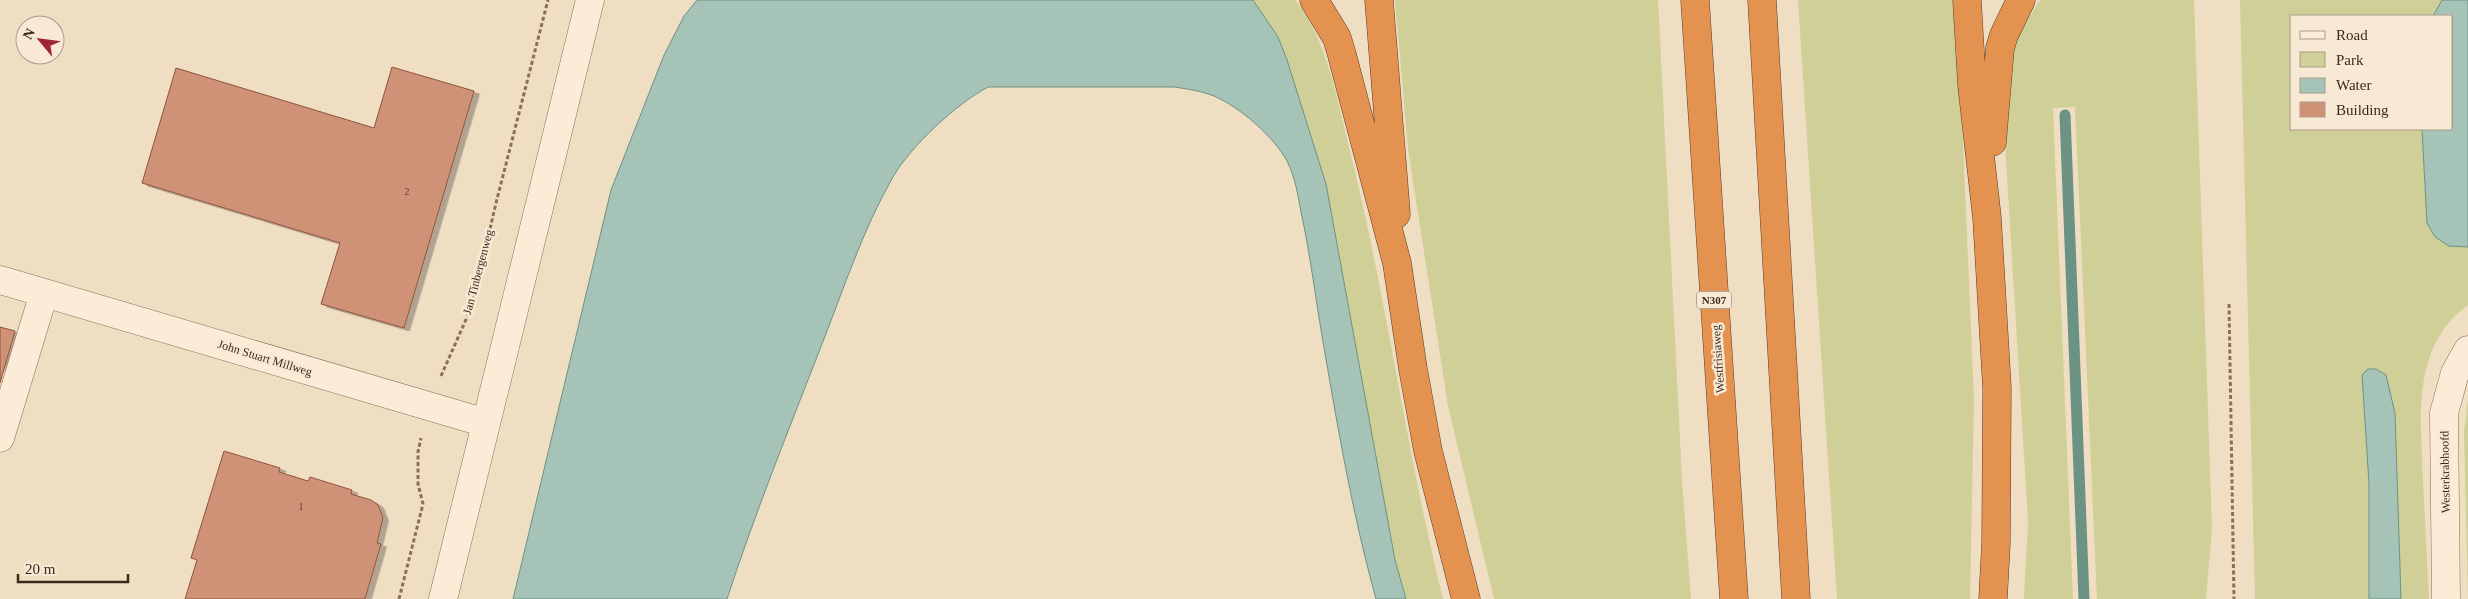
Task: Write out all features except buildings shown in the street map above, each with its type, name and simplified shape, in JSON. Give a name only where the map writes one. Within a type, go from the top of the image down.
[{"type":"highway","points":[[1314,0],[1337,38],[1397,263],[1428,451],[1466,599]]},
{"type":"highway","points":[[1379,0],[1396,200],[1397,263]]},
{"type":"highway","name":"Westfrisiaweg","points":[[1695,0],[1734,599]]},
{"type":"highway","points":[[1762,0],[1796,599]]},
{"type":"highway","points":[[1967,0],[1972,85],[1987,218],[1998,388],[1996,543],[1993,599]]},
{"type":"highway","points":[[1987,218],[1996,70],[2004,35],[2021,0]]},
{"type":"street","points":[[443,599],[590,0]]},
{"type":"street","name":"John Stuart Millweg","points":[[0,280],[486,424]]},
{"type":"street","points":[[0,438],[44,293]]},
{"type":"street","name":"Westerkrabhoofd","points":[[2446,599],[2444,413],[2455,373],[2468,350]]},
{"type":"path","name":"Jan Tinbergenweg","points":[[400,599],[423,504],[418,484],[418,452],[427,406],[472,306],[496,203],[548,0]]},
{"type":"path","points":[[2229,304],[2234,599]]},
{"type":"green space","points":[[1253,0],[1295,0],[1307,17],[1324,53],[1341,112],[1363,207],[1418,487],[1443,599],[1406,599],[1395,560],[1326,184],[1278,37]]},
{"type":"green space","points":[[1395,0],[1658,0],[1682,480],[1691,599],[1494,599],[1448,406],[1408,149]]},
{"type":"green space","points":[[1798,0],[1957,0],[1974,401],[1970,599],[1837,599]]},
{"type":"green space","points":[[2040,0],[2194,0],[2212,529],[2206,599],[2097,599],[2075,107],[2053,108],[2073,599],[2024,599],[2028,521],[2005,144],[2006,79],[2017,37]]},
{"type":"green space","points":[[2240,0],[2442,0],[2434,15],[2290,15],[2290,130],[2422,130],[2425,190],[2449,246],[2468,247],[2468,305],[2449,322],[2436,342],[2428,363],[2423,386],[2421,433],[2429,599],[2401,599],[2395,413],[2368,369],[2362,375],[2369,484],[2369,599],[2255,599]]},
{"type":"green space","points":[[2468,399],[2468,599],[2464,433]]},
{"type":"water","points":[[697,0],[1253,0],[1278,37],[1326,184],[1395,560],[1406,599],[1376,599],[1367,567],[1346,468],[1297,193],[1287,161],[1273,142],[1245,115],[1224,101],[1189,89],[1174,87],[988,87],[962,104],[923,139],[901,165],[882,197],[846,280],[761,503],[727,599],[513,599],[611,190],[664,55],[684,16]]},
{"type":"water","points":[[2442,0],[2468,0],[2468,247],[2449,246],[2435,237],[2427,223],[2422,130],[2453,130],[2453,15],[2434,15]]},
{"type":"water","points":[[2368,369],[2376,369],[2386,375],[2395,413],[2401,599],[2369,599],[2369,484],[2362,375]]},
{"type":"waterway","points":[[2065,115],[2084,599]]}]
